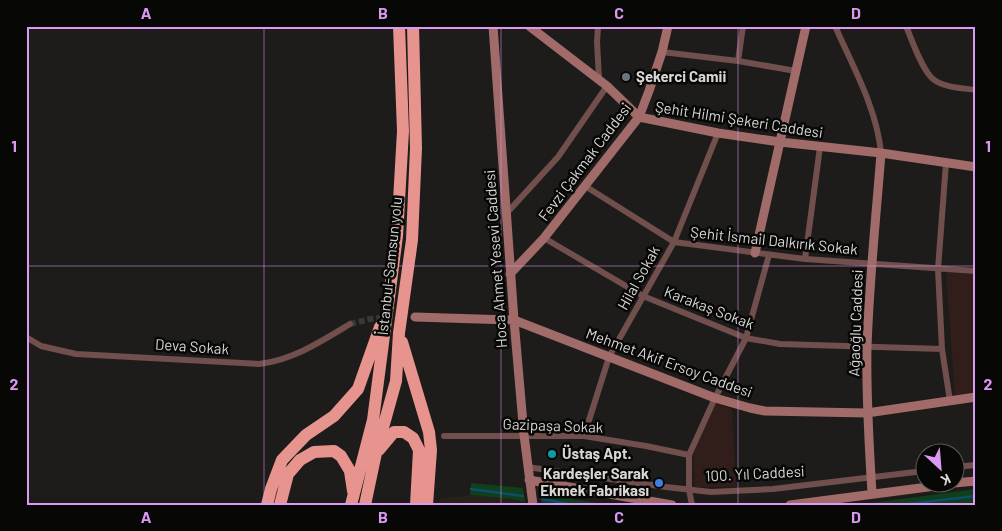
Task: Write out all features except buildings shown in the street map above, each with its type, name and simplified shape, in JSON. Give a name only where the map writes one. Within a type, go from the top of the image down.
[{"type":"highway","name":"İstanbul-Samsun yolu","points":[[352,500],[373,420],[398,236],[402,164],[399,26]]},
{"type":"highway","name":"İstanbul-Samsun yolu","points":[[365,505],[376,453],[396,381],[399,333],[412,240],[416,148],[413,26]]},
{"type":"highway","points":[[267,505],[282,460],[306,435],[334,416],[358,389],[389,301]]},
{"type":"highway","points":[[399,333],[429,432],[431,450],[427,505]]},
{"type":"highway","points":[[376,453],[394,432],[404,432],[413,438],[418,450],[416,505]]},
{"type":"highway","points":[[280,505],[288,474],[300,460],[314,452],[334,451],[342,456],[350,471],[352,500]]},
{"type":"street","name":"Hoca Ahmet Yesevi Caddesi","points":[[493,26],[510,274],[527,467],[533,505]]},
{"type":"street","name":"Şehit Hilmi Şekeri Caddesi","points":[[529,26],[599,79],[639,117],[718,133],[780,142],[975,165]]},
{"type":"street","points":[[598,26],[599,79]]},
{"type":"street","name":"Fevzi Çakmak Caddesi","points":[[510,274],[544,238],[639,117],[650,92],[668,26]]},
{"type":"street","points":[[738,61],[743,26]]},
{"type":"street","points":[[755,253],[806,26]]},
{"type":"street","points":[[835,26],[875,118],[880,136],[881,154]]},
{"type":"street","points":[[906,26],[922,62],[933,79],[947,86],[976,90]]},
{"type":"street","points":[[662,52],[738,61],[796,71]]},
{"type":"street","points":[[506,214],[558,157],[607,86]]},
{"type":"street","name":"Hilal Sokak","points":[[584,436],[610,357],[674,242],[718,133]]},
{"type":"street","points":[[805,259],[820,147]]},
{"type":"street","name":"Ağaoğlu Caddesi","points":[[872,493],[867,413],[867,347],[881,154]]},
{"type":"street","points":[[946,163],[938,269],[942,349],[950,401]]},
{"type":"street","name":"Şehit İsmail Dalkırık Sokak","points":[[585,186],[674,242],[805,259],[976,271]]},
{"type":"street","name":"Karakaş Sokak","points":[[544,238],[643,296],[746,338],[780,344],[942,349]]},
{"type":"street","points":[[692,505],[689,490],[689,455],[715,398],[746,338],[769,255]]},
{"type":"street","name":"Mehmet Akif Ersoy Caddesi","points":[[415,317],[514,320],[715,398],[765,411],[867,413],[976,397]]},
{"type":"street","name":"Deva Sokak","points":[[26,337],[41,346],[76,354],[259,364],[272,362],[309,348],[350,324]]},
{"type":"street","name":"Gazipaşa Sokak","points":[[444,436],[584,436],[689,455]]},
{"type":"street","name":"100. Yıl Caddesi","points":[[527,467],[711,492],[740,492],[914,472]]},
{"type":"street","points":[[530,484],[672,505]]},
{"type":"street","name":"100. Yıl Caddesi","points":[[790,505],[914,488]]},
{"type":"shaded area","points":[[946,272],[976,273],[976,393],[955,397]]},
{"type":"shaded area","points":[[716,403],[732,409],[736,487],[695,487],[693,453]]},
{"type":"shaded area","points":[[470,495],[512,499],[525,502],[526,505],[439,505],[440,499]]},
{"type":"green space","points":[[471,483],[523,488],[525,502],[470,495]]},
{"type":"green space","points":[[976,489],[976,502],[950,505],[857,505],[939,494],[964,494],[964,491]]},
{"type":"green space","points":[[541,494],[609,505],[542,505]]},
{"type":"waterway","points":[[471,489],[523,496]]},
{"type":"waterway","points":[[899,505],[976,496]]},
{"type":"waterway","points":[[542,499],[574,505]]},
{"type":"tunnel","points":[[350,324],[389,317]]},
{"type":"place","name":"Şekerci Camii","points":[[626,77]]},
{"type":"place","name":"Üstaş Apt.","points":[[552,454]]},
{"type":"place","name":"Kardeşler Sarak Ekmek Fabrikası","points":[[659,483]]}]
